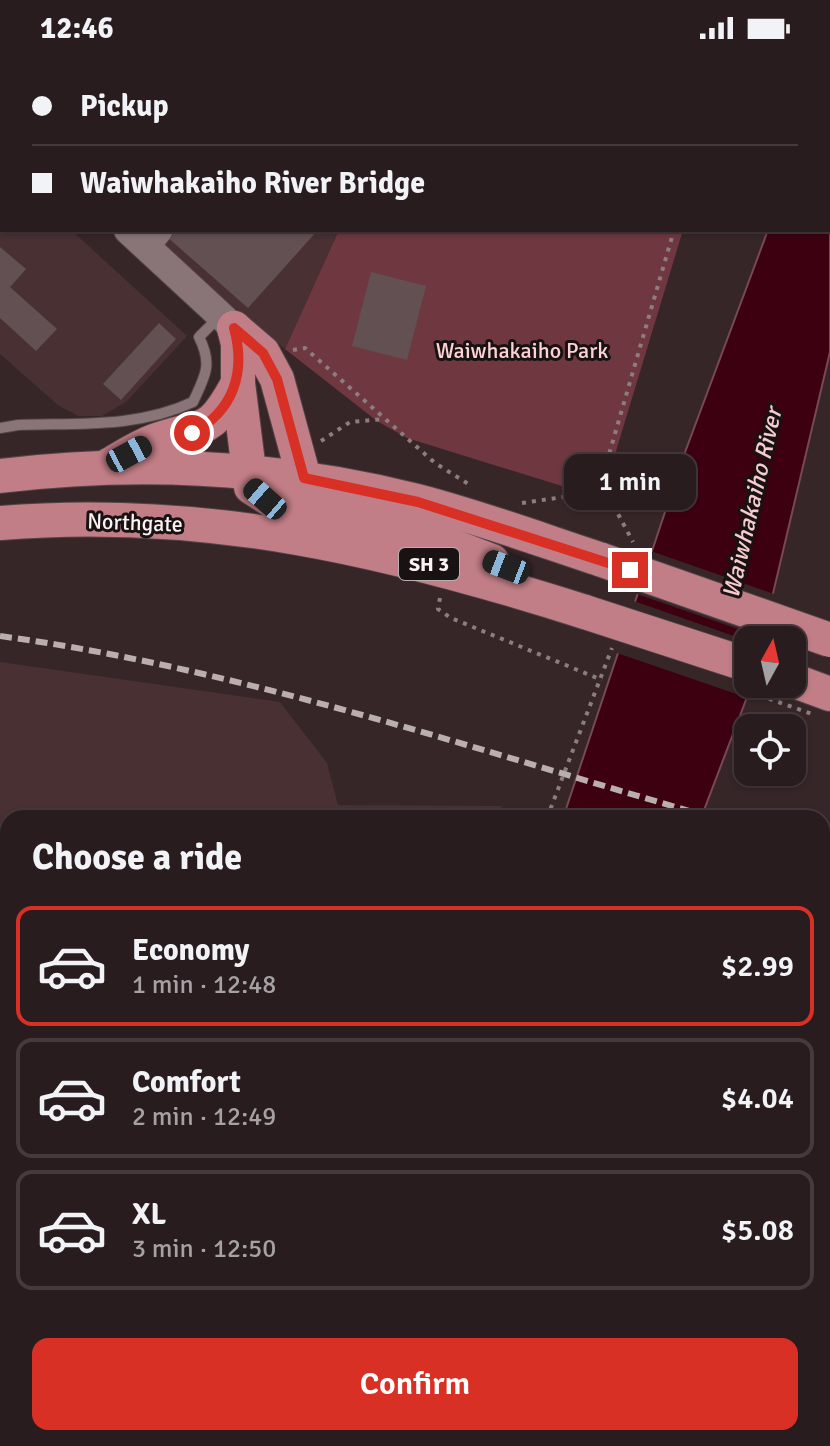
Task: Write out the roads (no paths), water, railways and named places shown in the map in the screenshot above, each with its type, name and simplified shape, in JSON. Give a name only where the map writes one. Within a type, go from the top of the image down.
[{"type":"highway","points":[[228,321],[238,344],[238,383],[251,487],[277,504],[422,534],[587,606],[734,659]]},
{"type":"highway","points":[[228,321],[263,353],[277,379],[304,478]]},
{"type":"highway","points":[[105,467],[154,441],[192,433],[208,425],[224,409],[238,383]]},
{"type":"highway","name":"SH 3","points":[[0,476],[105,467],[171,467],[304,478],[418,502],[602,560],[830,640]]},
{"type":"highway","name":"Northgate","points":[[0,523],[142,521],[269,533],[336,543],[587,606]]},
{"type":"main road","points":[[145,236],[228,321]]},
{"type":"lane","points":[[0,428],[135,422],[163,416],[193,402],[206,375],[208,355],[199,337],[228,321]]},
{"type":"water","name":"Waiwhakaiho River","points":[[767,232],[830,232],[830,352],[765,626],[734,626],[734,698],[747,698],[741,714],[734,714],[734,731],[704,810],[566,810],[684,455]]},
{"type":"railway","points":[[0,636],[91,651],[270,690],[687,810]]},
{"type":"park label","name":"Waiwhakaiho Park","points":[[522,350]]}]
